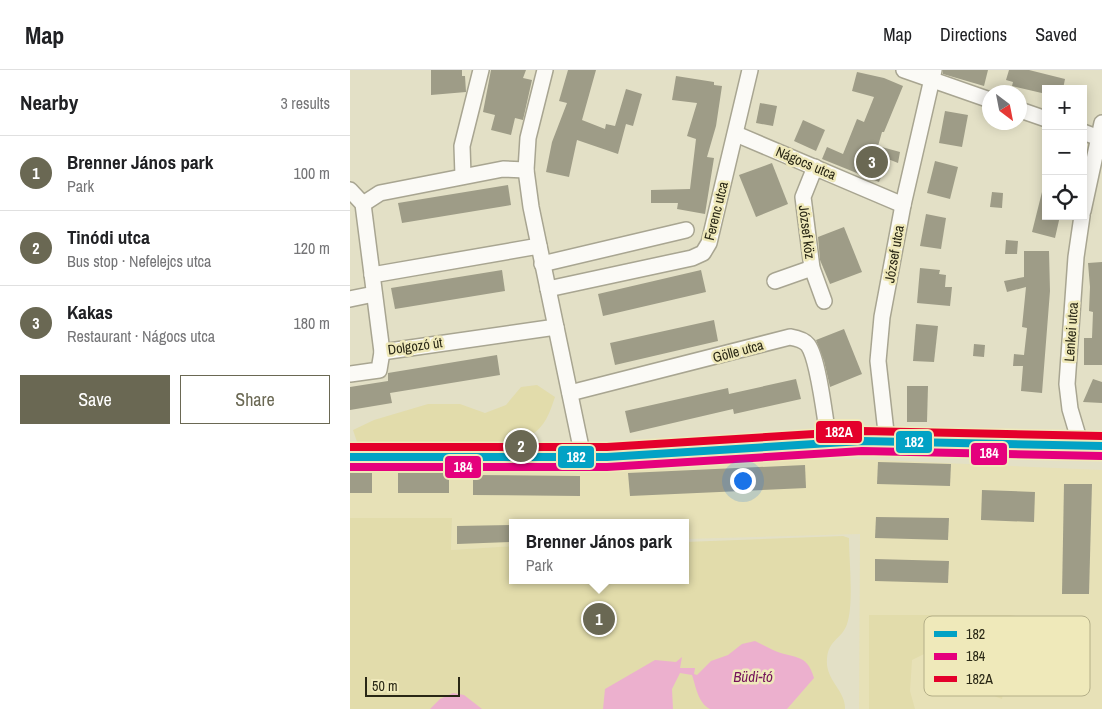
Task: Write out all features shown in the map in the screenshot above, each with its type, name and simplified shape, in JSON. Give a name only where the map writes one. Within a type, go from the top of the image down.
[{"type":"street","points":[[463,176],[462,146],[481,70]]},
{"type":"street","points":[[545,70],[528,138],[526,170],[542,264],[583,457]]},
{"type":"street","name":"Ferenc utca","points":[[548,289],[692,258],[704,253],[709,243],[750,70]]},
{"type":"street","points":[[904,70],[933,75],[982,96]]},
{"type":"street","name":"József utca","points":[[887,441],[878,361],[882,317],[903,205],[933,75]]},
{"type":"street","points":[[1027,112],[1042,118]]},
{"type":"street","points":[[1087,132],[1100,130],[1087,192]]},
{"type":"street","name":"Nágocs utca","points":[[736,134],[903,205]]},
{"type":"street","name":"József köz","points":[[815,167],[803,197],[812,268],[824,301]]},
{"type":"street","points":[[350,190],[363,204],[380,193],[503,169],[526,170]]},
{"type":"street","name":"Dolgozó út","points":[[363,204],[382,352],[556,327]]},
{"type":"street","name":"Lenkei utca","points":[[1081,220],[1076,257],[1067,384],[1070,409],[1081,446]]},
{"type":"street","points":[[542,264],[686,230]]},
{"type":"street","points":[[372,274],[539,246]]},
{"type":"street","name":"József köz","points":[[775,281],[812,268]]},
{"type":"street","points":[[350,299],[374,294]]},
{"type":"street","name":"Gölle utca","points":[[570,394],[790,337],[808,345],[814,359],[829,442]]},
{"type":"street","points":[[350,374],[379,370],[382,352]]},
{"type":"street","points":[[350,457],[583,457],[829,442],[887,441],[1102,446]]},
{"type":"shaded area","points":[[537,385],[555,397],[551,408],[546,419],[536,432],[514,442],[494,446],[447,449],[358,445],[353,430],[374,420],[428,404],[460,404],[485,413],[506,405],[521,387]]},
{"type":"shaded area","points":[[856,459],[1102,470],[1102,709],[859,709],[860,534],[689,539],[689,519],[509,519],[509,546],[451,550],[452,518],[350,518],[350,469]]},
{"type":"shaded area","points":[[350,518],[452,518],[451,550],[509,546],[509,584],[689,584],[689,542],[843,536],[849,538],[851,594],[849,615],[845,629],[832,644],[827,659],[829,673],[842,697],[845,709],[350,709]]},
{"type":"shaded area","points":[[869,615],[1016,616],[924,616],[924,654],[912,660],[910,691],[915,709],[869,709]]},
{"type":"water","name":"Büdi-tó","points":[[755,641],[780,653],[803,660],[811,670],[814,678],[787,709],[710,709],[700,699],[692,675],[680,673],[672,689],[673,709],[603,709],[605,689],[655,660],[676,662],[682,657],[680,668],[695,668],[694,674],[697,675],[711,661],[728,655],[742,644]]},
{"type":"water","points":[[453,693],[464,695],[482,709],[430,709],[440,699]]},
{"type":"building","points":[[431,70],[462,70],[462,76],[465,76],[466,92],[431,95]]},
{"type":"building","points":[[491,70],[526,70],[523,78],[532,80],[523,120],[515,118],[511,135],[491,130],[495,115],[483,112]]},
{"type":"building","points":[[568,70],[596,70],[582,120],[605,129],[606,124],[615,126],[626,89],[642,94],[633,126],[626,124],[618,154],[577,140],[569,177],[546,172],[552,142],[567,103],[559,101]]},
{"type":"building","points":[[943,70],[988,70],[984,85],[982,85],[943,74]]},
{"type":"building","points":[[1009,70],[1029,70],[1065,79],[1064,85],[1042,85],[1042,93],[1027,90],[1027,85],[1012,85],[1013,82],[1006,80]]},
{"type":"building","points":[[857,72],[884,78],[903,86],[884,132],[882,132],[878,146],[900,152],[898,163],[888,159],[879,182],[822,159],[827,147],[843,154],[857,119],[864,122],[874,97],[852,91]]},
{"type":"building","points":[[676,76],[714,82],[714,85],[722,86],[716,126],[707,157],[714,158],[705,214],[677,209],[678,203],[651,203],[651,190],[690,189],[696,139],[687,136],[697,103],[672,100]]},
{"type":"building","points":[[760,103],[777,106],[773,126],[756,123]]},
{"type":"building","points":[[945,111],[968,115],[962,147],[939,143]]},
{"type":"building","points":[[803,120],[825,130],[816,151],[794,141]]},
{"type":"building","points":[[935,161],[958,167],[950,199],[927,193]]},
{"type":"building","points":[[772,163],[788,204],[756,217],[739,175]]},
{"type":"building","points":[[508,185],[511,205],[402,223],[398,203]]},
{"type":"building","points":[[992,192],[1003,193],[1002,208],[990,207]]},
{"type":"building","points":[[1042,192],[1042,220],[1059,220],[1055,238],[1032,232]]},
{"type":"building","points":[[926,214],[946,218],[941,249],[920,246]]},
{"type":"building","points":[[844,227],[862,272],[830,284],[820,260],[818,237]]},
{"type":"building","points":[[1006,240],[1018,241],[1017,254],[1005,254]]},
{"type":"building","points":[[1024,251],[1049,251],[1050,291],[1042,393],[1021,391],[1023,366],[1013,366],[1014,354],[1024,355],[1027,328],[1022,327],[1026,287],[1007,292],[1004,281],[1024,277]]},
{"type":"building","points":[[1102,262],[1102,365],[1084,365],[1084,338],[1092,338],[1093,312],[1089,311],[1088,263]]},
{"type":"building","points":[[920,268],[940,270],[939,274],[946,275],[945,287],[952,287],[950,306],[917,303]]},
{"type":"building","points":[[502,270],[505,291],[395,309],[391,288]]},
{"type":"building","points":[[701,270],[706,292],[603,316],[598,294]]},
{"type":"building","points":[[714,320],[718,341],[615,365],[610,343]]},
{"type":"building","points":[[916,324],[938,326],[934,362],[913,361]]},
{"type":"building","points":[[844,329],[862,374],[830,387],[824,361],[816,340]]},
{"type":"building","points":[[974,344],[985,345],[984,357],[973,356]]},
{"type":"building","points":[[497,355],[500,375],[390,393],[392,403],[350,410],[350,387],[388,381],[388,373]]},
{"type":"building","points":[[796,379],[801,399],[734,414],[733,409],[630,433],[625,411],[728,388],[729,394]]},
{"type":"building","points":[[1093,379],[1102,382],[1102,403],[1083,402]]},
{"type":"building","points":[[907,386],[928,386],[927,422],[907,422]]},
{"type":"building","points":[[878,462],[951,464],[950,486],[877,484]]},
{"type":"building","points":[[805,465],[806,488],[630,496],[628,473]]},
{"type":"building","points":[[350,473],[372,473],[372,493],[350,493]]},
{"type":"building","points":[[398,473],[449,473],[449,493],[398,493]]},
{"type":"building","points":[[473,475],[580,476],[580,496],[473,495]]},
{"type":"building","points":[[1064,484],[1092,484],[1089,594],[1062,594]]},
{"type":"building","points":[[982,490],[1035,492],[1034,522],[981,520]]},
{"type":"building","points":[[876,517],[949,518],[948,540],[875,538]]},
{"type":"building","points":[[509,525],[509,542],[457,544],[457,526]]},
{"type":"building","points":[[875,559],[949,561],[948,583],[875,581]]},
{"type":"transit line","name":"182A","points":[[350,447],[607,447],[862,431],[1102,436]]},
{"type":"transit line","name":"182","points":[[350,457],[607,457],[862,441],[1102,446]]},
{"type":"transit line","name":"184","points":[[350,467],[607,467],[862,451],[1102,456]]},
{"type":"place","name":"Kakas","points":[[872,162]]},
{"type":"place","name":"Tinódi utca","points":[[521,446]]},
{"type":"place","name":"Brenner János park","points":[[599,619]]}]
